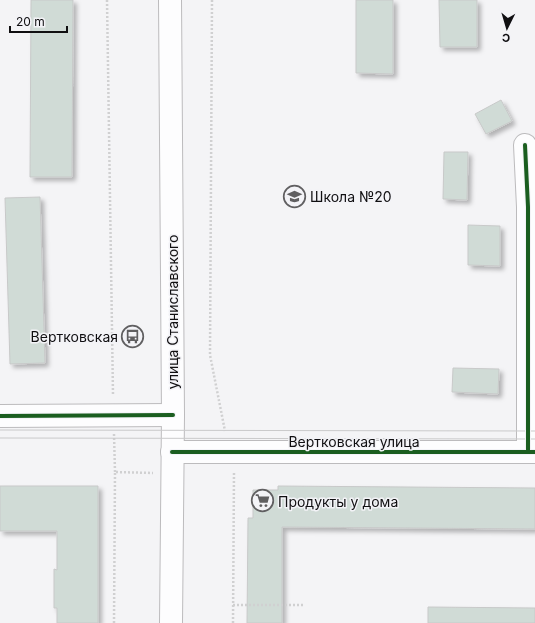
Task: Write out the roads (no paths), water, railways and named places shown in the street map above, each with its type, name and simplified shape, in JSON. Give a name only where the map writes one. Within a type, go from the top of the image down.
[{"type":"street","name":"улица Станиславского","points":[[170,0],[173,415],[171,623]]},
{"type":"street","points":[[525,145],[528,207],[532,452]]},
{"type":"street","points":[[0,416],[173,415]]},
{"type":"street","name":"Вертковская улица","points":[[172,463],[230,465],[532,452]]},
{"type":"tram line","points":[[0,430],[535,431]]},
{"type":"tram line","points":[[0,438],[535,439]]},
{"type":"place","name":"Школа №20","points":[[295,196]]},
{"type":"place","name":"Вертковская","points":[[133,336]]},
{"type":"place","name":"Продукты у дома","points":[[263,501]]}]
